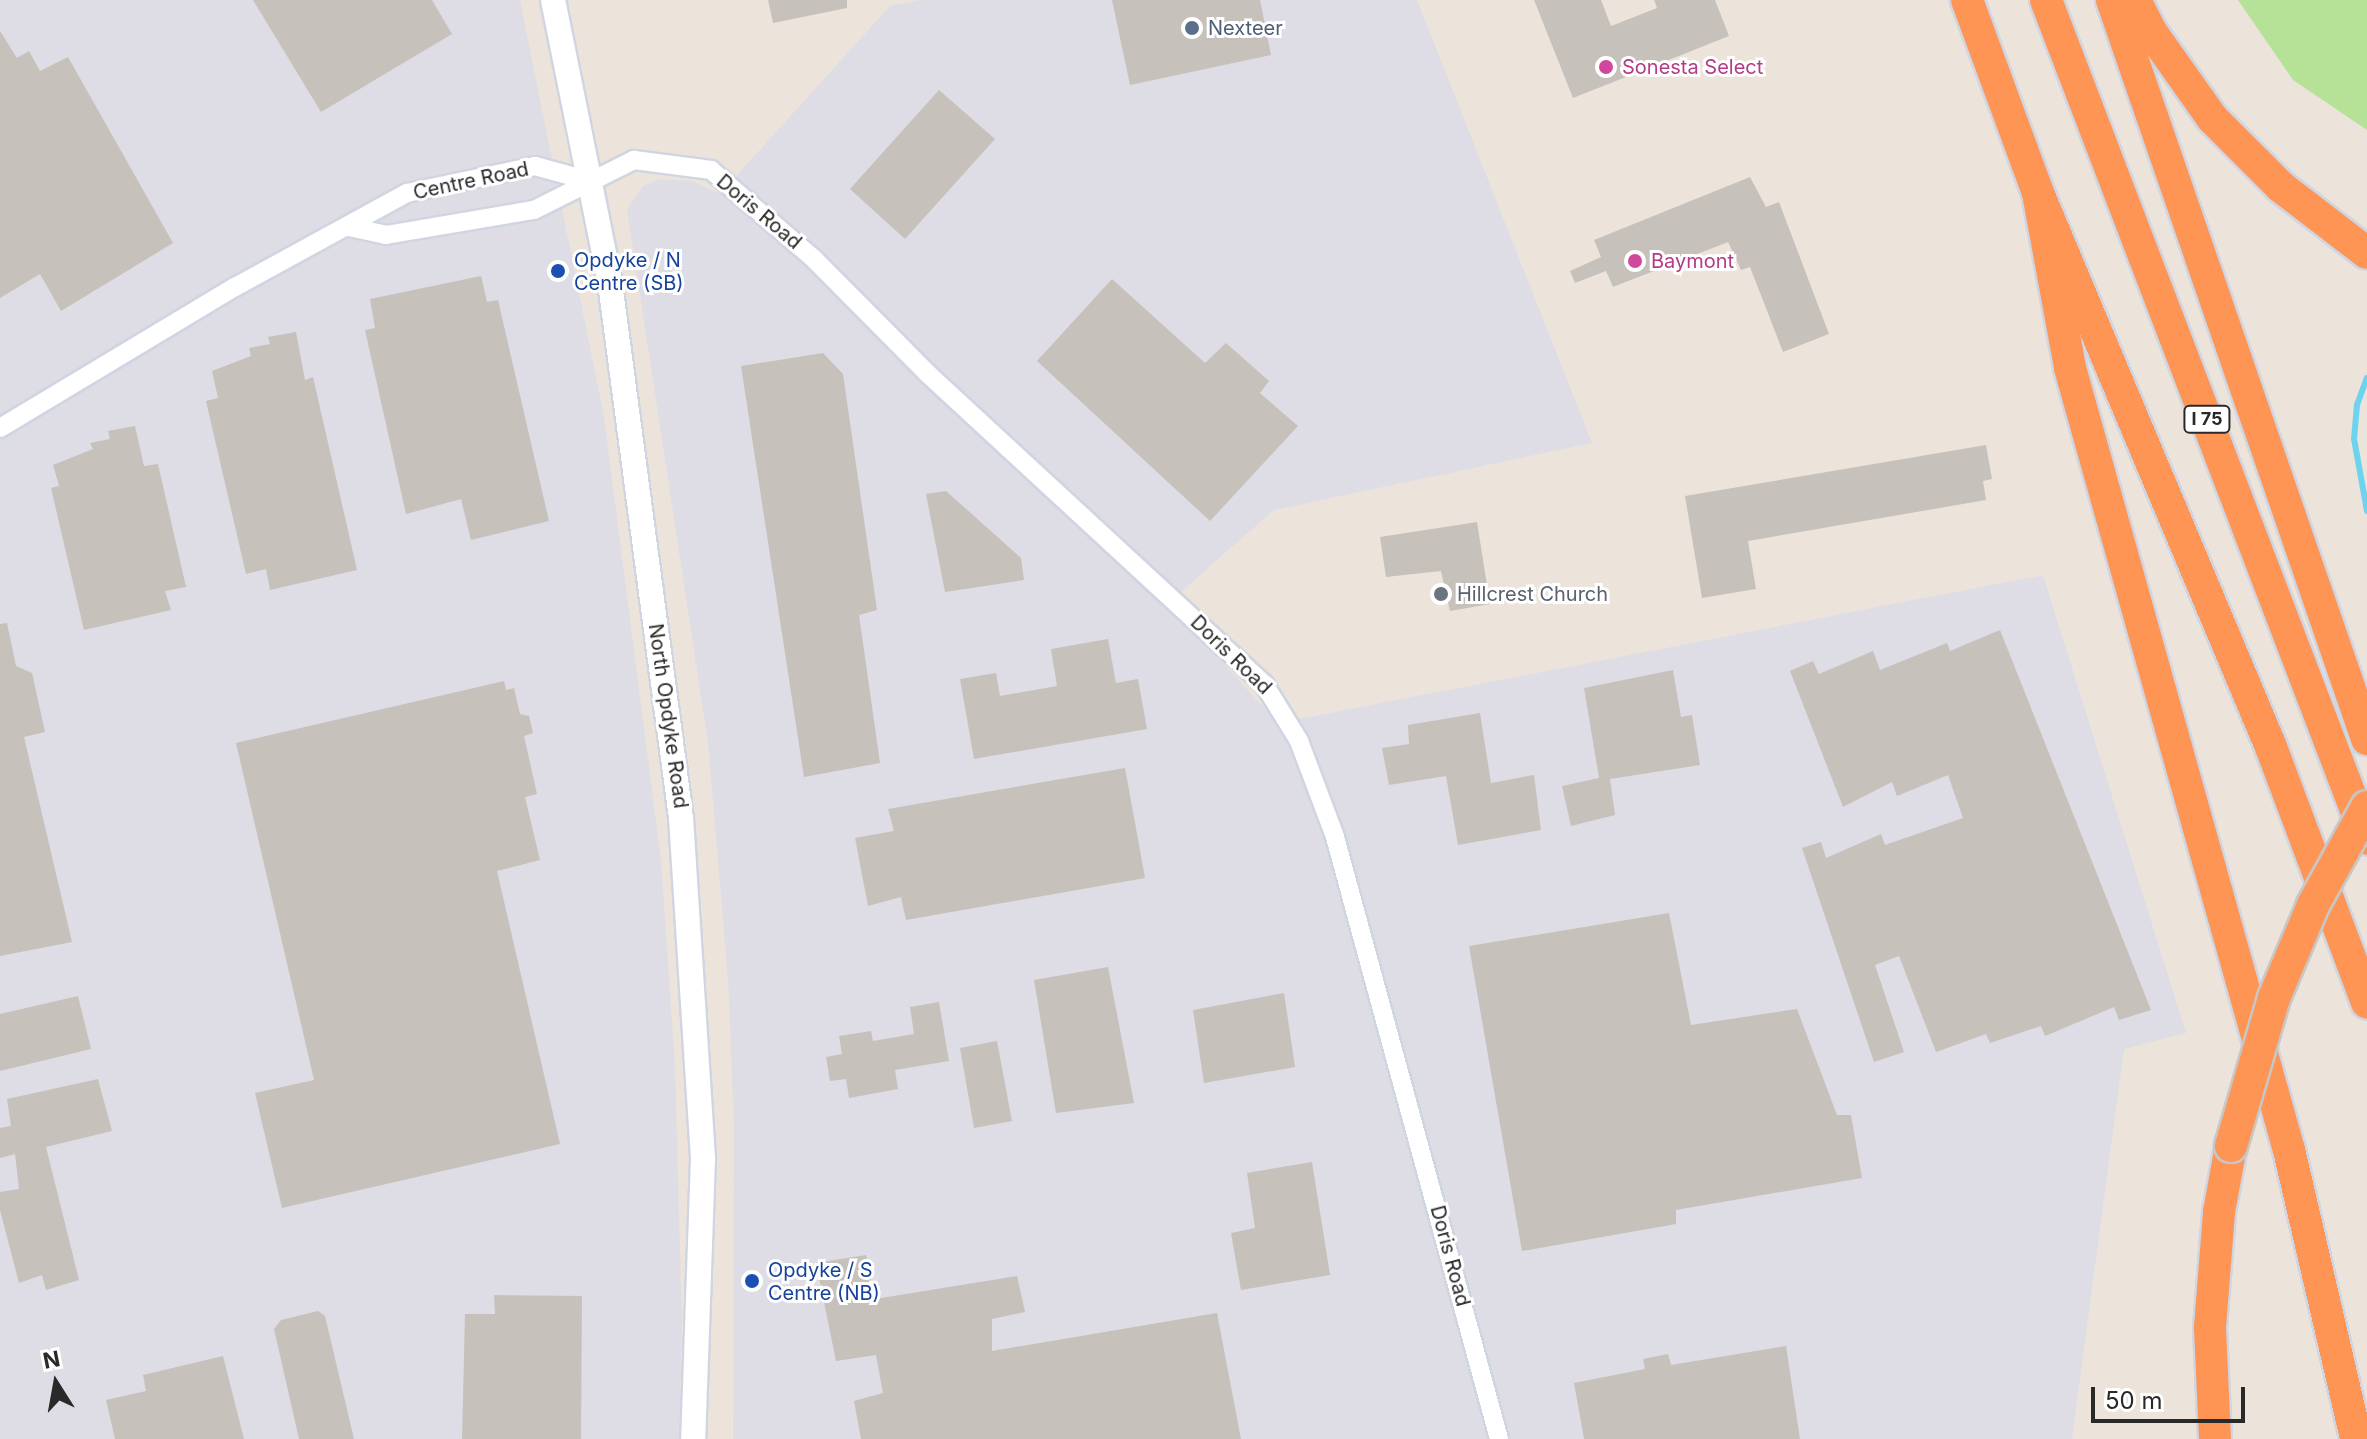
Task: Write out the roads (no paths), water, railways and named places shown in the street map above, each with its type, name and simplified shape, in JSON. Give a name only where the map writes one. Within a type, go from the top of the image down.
[{"type":"highway","points":[[1967,0],[2038,193],[2271,747],[2367,1003]]},
{"type":"highway","name":"I 75","points":[[2046,0],[2367,839]]},
{"type":"highway","points":[[2112,0],[2367,739]]},
{"type":"highway","points":[[2135,0],[2152,33],[2213,119],[2281,187],[2367,253]]},
{"type":"highway","points":[[2038,193],[2070,368],[2289,1150],[2356,1439]]},
{"type":"highway","points":[[2215,1439],[2211,1311],[2231,1146],[2274,998],[2313,905],[2367,807]]},
{"type":"main road","name":"North Opdyke Road","points":[[553,0],[610,283],[681,818],[703,1158],[693,1439]]},
{"type":"street","name":"Doris Road","points":[[590,181],[634,160],[711,170],[813,258],[928,374],[1278,701],[1299,741],[1335,837],[1371,956],[1499,1439]]},
{"type":"street","name":"Centre Road","points":[[0,428],[235,287],[407,193],[535,166],[590,181]]},
{"type":"street","name":"Centre Road","points":[[349,227],[386,235],[534,210],[590,181]]},
{"type":"waterway","points":[[2367,378],[2357,405],[2354,439],[2367,511]]},
{"type":"place","name":"Nexteer","points":[[1192,28]]},
{"type":"place","name":"Sonesta Select","points":[[1606,67]]},
{"type":"place","name":"Baymont","points":[[1635,261]]},
{"type":"place","name":"Opdyke / N Centre (SB)","points":[[558,271]]},
{"type":"place","name":"Hillcrest Church","points":[[1441,594]]},
{"type":"place","name":"Opdyke / S Centre (NB)","points":[[752,1281]]}]
